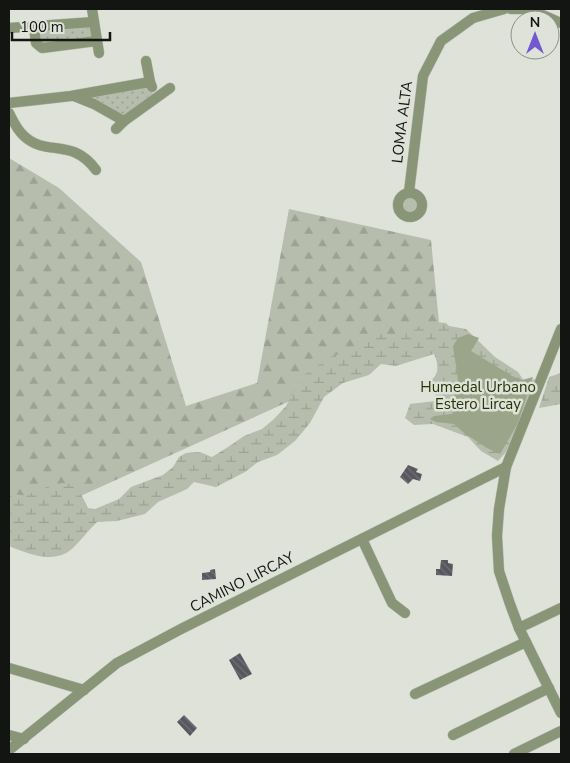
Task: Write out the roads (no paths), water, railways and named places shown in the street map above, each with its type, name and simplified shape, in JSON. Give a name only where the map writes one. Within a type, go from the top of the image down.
[{"type":"street","points":[[92,9],[99,53]]},
{"type":"street","name":"LOMA ALTA","points":[[409,192],[423,76],[441,41],[472,18],[504,9]]},
{"type":"street","points":[[511,9],[529,9],[561,23]]},
{"type":"street","points":[[9,28],[94,22]]},
{"type":"street","points":[[34,27],[36,43],[42,48],[96,41]]},
{"type":"street","points":[[146,61],[150,82],[159,94]]},
{"type":"street","points":[[9,103],[71,96],[150,82]]},
{"type":"street","points":[[116,129],[124,120],[170,88]]},
{"type":"street","points":[[71,96],[82,98],[124,120]]},
{"type":"street","points":[[9,113],[18,130],[34,143],[43,146],[66,148],[85,158],[96,170]]},
{"type":"street","points":[[561,329],[506,467],[498,516],[498,559],[504,588],[519,628],[561,712]]},
{"type":"street","name":"CAMINO LIRCAY","points":[[9,750],[117,663],[181,628],[506,467]]},
{"type":"street","points":[[362,539],[392,603],[405,613]]},
{"type":"street","points":[[519,628],[561,608]]},
{"type":"street","points":[[415,694],[526,642]]},
{"type":"street","points":[[9,668],[84,690]]},
{"type":"street","points":[[453,735],[549,688]]},
{"type":"street","points":[[514,754],[561,732]]},
{"type":"street","points":[[9,735],[24,739]]},
{"type":"park label","name":"Humedal Urbano Estero Lircay","points":[[478,396]]}]
